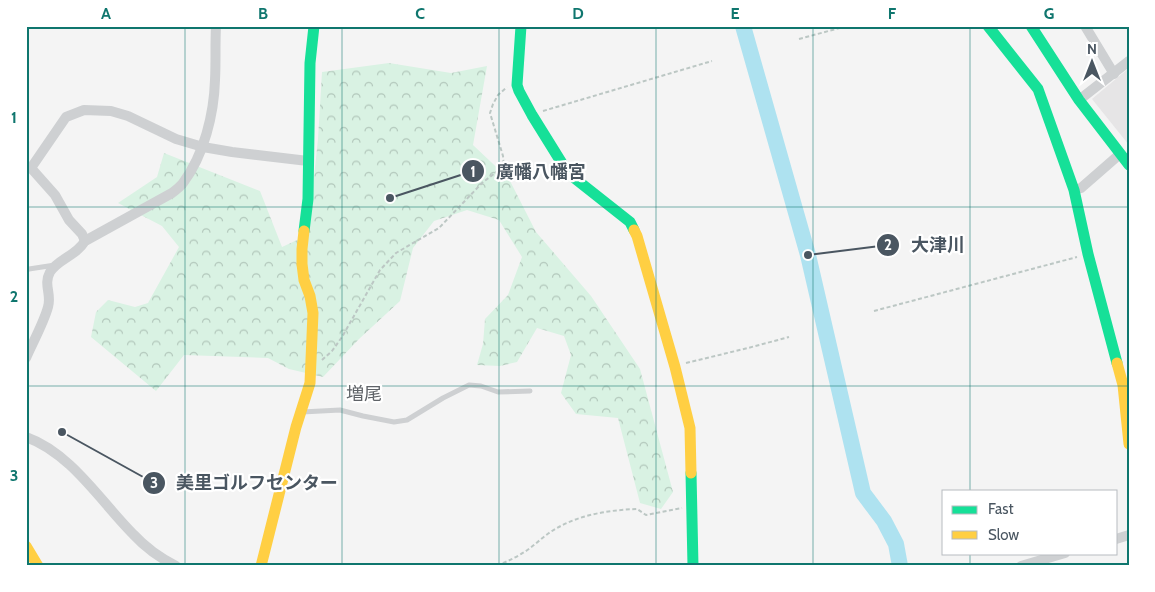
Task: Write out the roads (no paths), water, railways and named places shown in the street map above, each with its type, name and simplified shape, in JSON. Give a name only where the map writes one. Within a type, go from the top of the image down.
[{"type":"street","points":[[26,358],[49,306],[46,282],[49,273],[55,265],[80,249],[86,241],[172,193],[182,184],[190,172],[203,147],[212,109],[215,82],[216,26]]},
{"type":"street","points":[[261,566],[310,383],[313,313],[310,296],[304,280],[302,249],[308,199],[310,62],[314,26]]},
{"type":"street","points":[[521,26],[517,85],[532,115],[568,173],[630,222],[637,236],[675,368],[690,428],[692,566]]},
{"type":"street","points":[[988,26],[1038,89],[1074,190],[1088,254],[1123,385],[1129,444]]},
{"type":"street","points":[[1030,26],[1079,100],[1129,165]]},
{"type":"street","points":[[1085,26],[1114,74]]},
{"type":"street","points":[[1079,100],[1129,61]]},
{"type":"street","points":[[86,241],[69,220],[55,195],[28,166],[66,117],[84,110],[111,111],[128,116],[176,139],[203,147],[308,161]]},
{"type":"street","points":[[1074,190],[1081,188],[1120,154]]},
{"type":"street","points":[[26,437],[42,445],[69,465],[134,535],[154,553],[176,566]]},
{"type":"street","points":[[26,546],[38,566]]},
{"type":"street","points":[[1020,566],[1062,554]]},
{"type":"lane","points":[[26,271],[55,265]]},
{"type":"lane","points":[[301,412],[340,410],[394,422],[407,420],[469,384],[498,392],[530,390]]},
{"type":"waterway","points":[[26,31],[29,26]]},
{"type":"waterway","points":[[743,26],[808,255],[863,493],[884,521],[896,544],[900,566]]},
{"type":"place","name":"廣幡八幡宮","points":[[390,198]]},
{"type":"place","name":"大津川","points":[[808,255]]},
{"type":"place","name":"美里ゴルフセンター","points":[[62,432]]},
{"type":"district","name":"増尾","points":[[364,394]]}]
